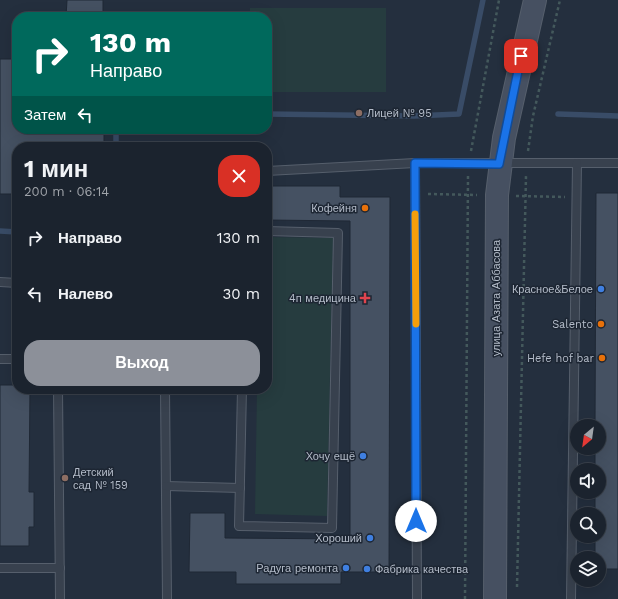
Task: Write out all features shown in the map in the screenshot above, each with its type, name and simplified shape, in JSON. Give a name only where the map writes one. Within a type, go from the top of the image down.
[{"type":"street","name":"улица Азата Аббасова","points":[[495,599],[497,195],[499,164],[521,56],[535,0]]},
{"type":"lane","points":[[415,163],[417,599]]},
{"type":"lane","points":[[272,171],[415,163],[618,163]]},
{"type":"lane","points":[[571,599],[577,163]]},
{"type":"lane","points":[[242,394],[239,526],[332,528],[338,233],[272,231]]},
{"type":"lane","points":[[0,282],[12,283]]},
{"type":"lane","points":[[0,359],[12,359]]},
{"type":"lane","points":[[58,394],[60,599]]},
{"type":"lane","points":[[165,394],[167,599]]},
{"type":"lane","points":[[166,486],[240,488]]},
{"type":"lane","points":[[0,568],[60,568]]},
{"type":"path","points":[[465,599],[469,164],[477,111],[499,0]]},
{"type":"path","points":[[517,591],[526,164],[533,116],[560,0]]},
{"type":"green space","points":[[250,8],[386,8],[386,92],[272,92],[272,12],[250,12]]},
{"type":"green space","points":[[272,237],[333,238],[327,516],[255,514],[257,394],[272,394]]},
{"type":"building","points":[[67,0],[103,0],[103,12],[66,12]]},
{"type":"building","points":[[0,59],[12,59],[12,134],[104,134],[104,142],[12,142],[12,194],[0,194]]},
{"type":"building","points":[[272,186],[340,186],[340,197],[390,197],[389,572],[341,572],[341,584],[236,584],[236,572],[189,572],[190,513],[225,513],[225,538],[350,539],[350,221],[272,220]]},
{"type":"building","points":[[596,193],[618,193],[618,569],[606,569],[606,551],[595,551],[595,543],[606,543],[606,507],[595,507],[595,499],[606,499],[606,463],[595,463],[595,455],[606,455],[606,419],[595,419]]},
{"type":"building","points":[[0,385],[12,385],[12,394],[30,394],[29,492],[34,492],[34,527],[29,527],[29,546],[0,546]]},
{"type":"waterway","points":[[272,114],[414,116],[459,114],[483,0]]},
{"type":"waterway","points":[[558,114],[618,116]]},
{"type":"waterway","points":[[116,134],[116,142]]},
{"type":"waterway","points":[[0,231],[12,232]]},
{"type":"slow traffic","points":[[415,214],[416,324]]},
{"type":"place","name":"Лицей № 95","points":[[359,113]]},
{"type":"place","name":"Кофейня","points":[[365,208]]},
{"type":"place","name":"Красное&Белое","points":[[601,289]]},
{"type":"place","name":"4п медицина","points":[[365,298]]},
{"type":"place","name":"Salento","points":[[601,324]]},
{"type":"place","name":"Hefe hof bar","points":[[602,358]]},
{"type":"place","name":"Хочу ещё","points":[[363,456]]},
{"type":"place","name":"Детский сад № 159","points":[[65,478]]},
{"type":"place","name":"Хороший","points":[[370,538]]},
{"type":"place","name":"Радуга ремонта","points":[[346,568]]},
{"type":"place","name":"Фабрика качества","points":[[367,569]]},
{"type":"route","points":[[416,521],[415,163],[499,164],[521,56]]}]
